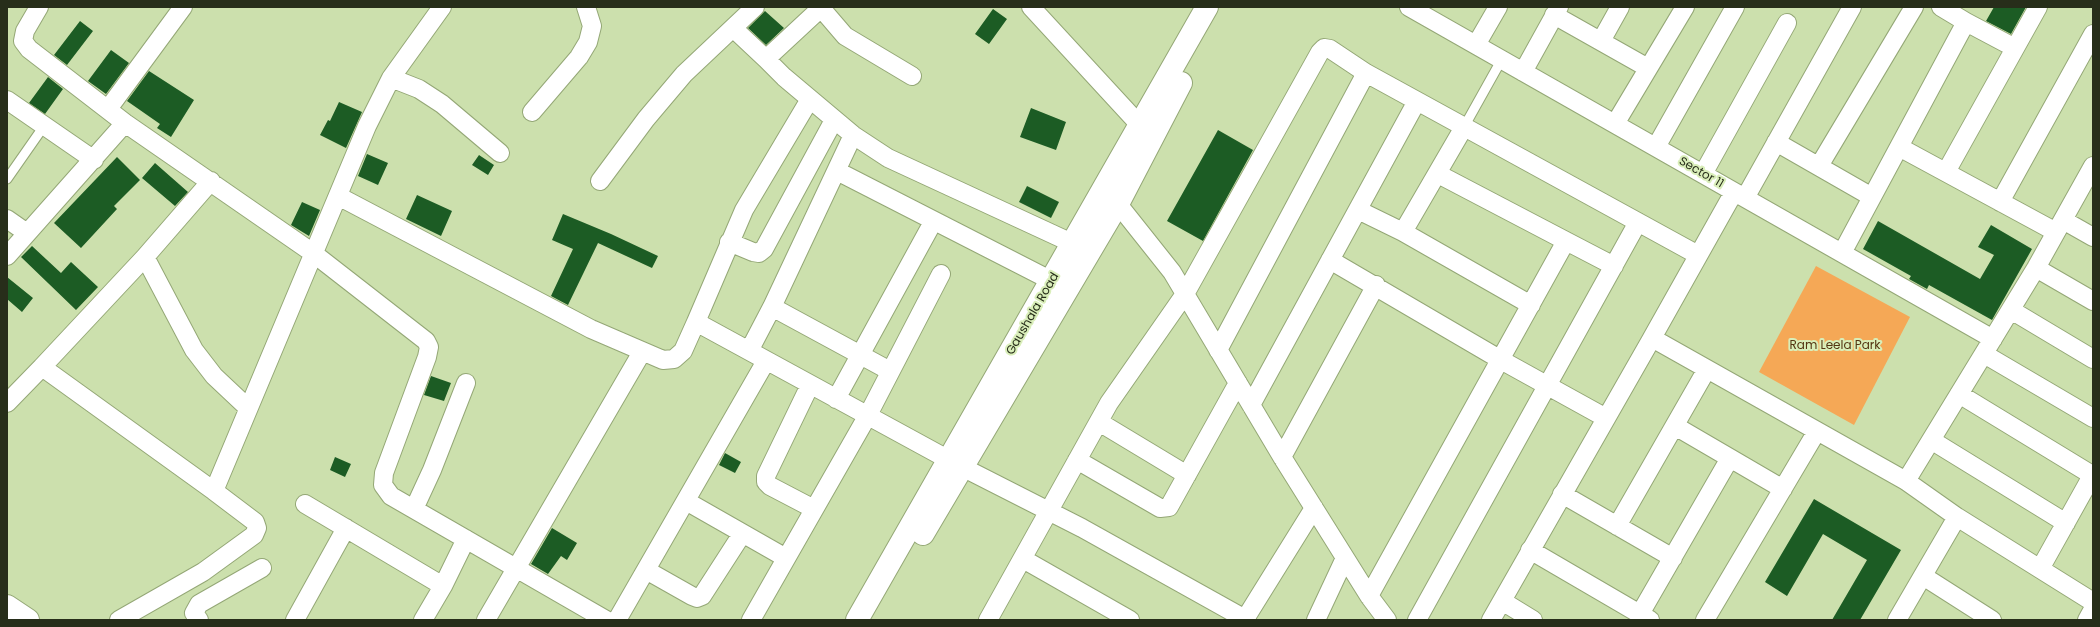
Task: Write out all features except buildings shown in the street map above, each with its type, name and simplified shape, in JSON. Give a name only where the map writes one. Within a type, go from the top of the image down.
[{"type":"street","points":[[39,7],[25,31],[23,41],[28,49],[125,123],[211,181],[313,253],[426,340],[429,347],[428,357],[408,405],[384,473],[383,485],[391,496],[517,568],[583,614],[606,620]]},
{"type":"street","points":[[108,109],[183,7]]},
{"type":"street","points":[[214,491],[367,126],[391,78],[442,7]]},
{"type":"street","points":[[532,112],[579,58],[588,42],[592,26],[586,7]]},
{"type":"street","points":[[600,181],[646,119],[684,74],[755,7]]},
{"type":"street","points":[[766,59],[822,7],[845,36],[912,76]]},
{"type":"street","points":[[1031,7],[1146,132]]},
{"type":"street","name":"Gaushala Road","points":[[857,620],[955,463],[1112,196],[1146,132],[1207,7]]},
{"type":"street","name":"Gaushala Road","points":[[1146,132],[1220,7]]},
{"type":"street","name":"Sector 11","points":[[1409,7],[1430,13],[1476,45],[1993,339]]},
{"type":"street","points":[[1476,45],[1498,7]]},
{"type":"street","points":[[1601,41],[1620,7]]},
{"type":"street","points":[[1615,124],[1685,7]]},
{"type":"street","points":[[1656,147],[1735,7]]},
{"type":"street","points":[[1492,620],[1530,550],[1698,255],[1776,142],[1852,7]]},
{"type":"street","points":[[1819,166],[1914,7]]},
{"type":"street","points":[[1941,7],[2015,48]]},
{"type":"street","points":[[1946,172],[2038,7]]},
{"type":"street","points":[[1523,72],[1556,11],[1601,41],[1648,68]]},
{"type":"street","points":[[1842,253],[1966,22]]},
{"type":"street","points":[[1703,174],[1787,23]]},
{"type":"street","points":[[733,28],[834,120],[853,135],[888,158],[1074,244]]},
{"type":"street","points":[[2000,202],[2093,34]]},
{"type":"street","points":[[988,620],[1109,403],[1185,294],[1320,52],[1324,48],[1330,49],[1366,73],[1698,255]]},
{"type":"street","points":[[1218,350],[1366,73]]},
{"type":"street","points":[[391,78],[419,89],[442,104],[500,153]]},
{"type":"street","points":[[338,196],[591,329],[663,360],[674,358],[683,351],[744,210],[765,171],[810,99]]},
{"type":"street","points":[[7,100],[94,160]]},
{"type":"street","points":[[1251,405],[1417,101]]},
{"type":"street","points":[[730,242],[753,252],[759,253],[764,249],[834,120]]},
{"type":"street","points":[[7,256],[94,160],[125,123]]},
{"type":"street","points":[[1403,232],[1464,127]]},
{"type":"street","points":[[749,351],[772,307],[853,135]]},
{"type":"street","points":[[1776,142],[1872,197]]},
{"type":"street","points":[[1899,147],[2000,202],[2060,226],[2093,237]]},
{"type":"street","points":[[1906,481],[2036,268],[2093,166]]},
{"type":"street","points":[[836,171],[933,222],[1052,281]]},
{"type":"street","points":[[1438,174],[1614,266]]},
{"type":"street","points":[[7,403],[145,257],[211,181]]},
{"type":"street","points":[[1112,196],[1172,272],[1282,457],[1369,596],[1386,620]]},
{"type":"street","name":"Gaushala Road","points":[[874,620],[955,463],[1052,281],[1074,244],[1112,196]]},
{"type":"street","points":[[1358,210],[1403,232],[1531,304]]},
{"type":"street","points":[[7,219],[27,233]]},
{"type":"street","points":[[836,399],[933,222]]},
{"type":"street","points":[[1418,620],[1638,222]]},
{"type":"street","points":[[1369,596],[1566,241]]},
{"type":"street","points":[[145,257],[194,350],[214,376],[248,408]]},
{"type":"street","points":[[1330,260],[1376,285],[1501,360],[1606,418]]},
{"type":"street","points":[[2036,268],[2093,301]]},
{"type":"street","points":[[751,620],[868,414],[941,274]]},
{"type":"street","points":[[1282,457],[1376,285]]},
{"type":"street","points":[[772,307],[861,354],[890,372]]},
{"type":"street","points":[[2011,310],[2093,359]]},
{"type":"street","points":[[696,322],[836,399],[868,414],[955,463],[1050,510],[1246,620],[1314,508]]},
{"type":"street","points":[[1652,338],[1906,481],[1957,517],[2093,602]]},
{"type":"street","points":[[486,620],[642,352]]},
{"type":"street","points":[[1984,354],[2093,418]]},
{"type":"street","points":[[617,620],[766,361]]},
{"type":"street","points":[[42,367],[214,491],[255,522],[257,528],[254,535],[203,572],[119,620]]},
{"type":"street","points":[[1617,526],[1708,370]]},
{"type":"street","points":[[414,509],[432,470],[466,383]]},
{"type":"street","points":[[1078,460],[1160,508],[1169,507],[1238,383]]},
{"type":"street","points":[[810,385],[766,476],[766,482],[770,486],[814,509]]},
{"type":"street","points":[[1959,394],[2093,475],[2040,569]]},
{"type":"street","points":[[1099,422],[1187,475]]},
{"type":"street","points":[[1675,426],[1783,489]]},
{"type":"street","points":[[1705,620],[1817,431]]},
{"type":"street","points":[[1931,440],[2066,523]]},
{"type":"street","points":[[1530,550],[1645,617],[1673,558],[1730,458]]},
{"type":"street","points":[[1562,494],[1673,558]]},
{"type":"street","points":[[686,501],[786,558]]},
{"type":"street","points":[[305,504],[443,586]]},
{"type":"street","points":[[1897,620],[1957,517]]},
{"type":"street","points":[[295,620],[346,528]]},
{"type":"street","points":[[646,570],[697,598],[702,596],[742,534]]},
{"type":"street","points":[[424,620],[443,586],[466,539]]},
{"type":"street","points":[[1316,620],[1345,558]]},
{"type":"street","points":[[1023,559],[1125,619]]},
{"type":"street","points":[[199,620],[194,613],[199,604],[262,568]]},
{"type":"street","points":[[1923,576],[1992,620]]},
{"type":"street","points":[[1502,601],[1534,620]]},
{"type":"street","points":[[7,606],[28,620]]},
{"type":"street","points":[[2087,620],[2093,609]]},
{"type":"lane","points":[[1464,127],[1502,59]]},
{"type":"lane","points":[[7,179],[44,126]]},
{"type":"green space","name":"Ram Leela Park","points":[[1816,266],[1910,317],[1854,425],[1759,372]]}]
